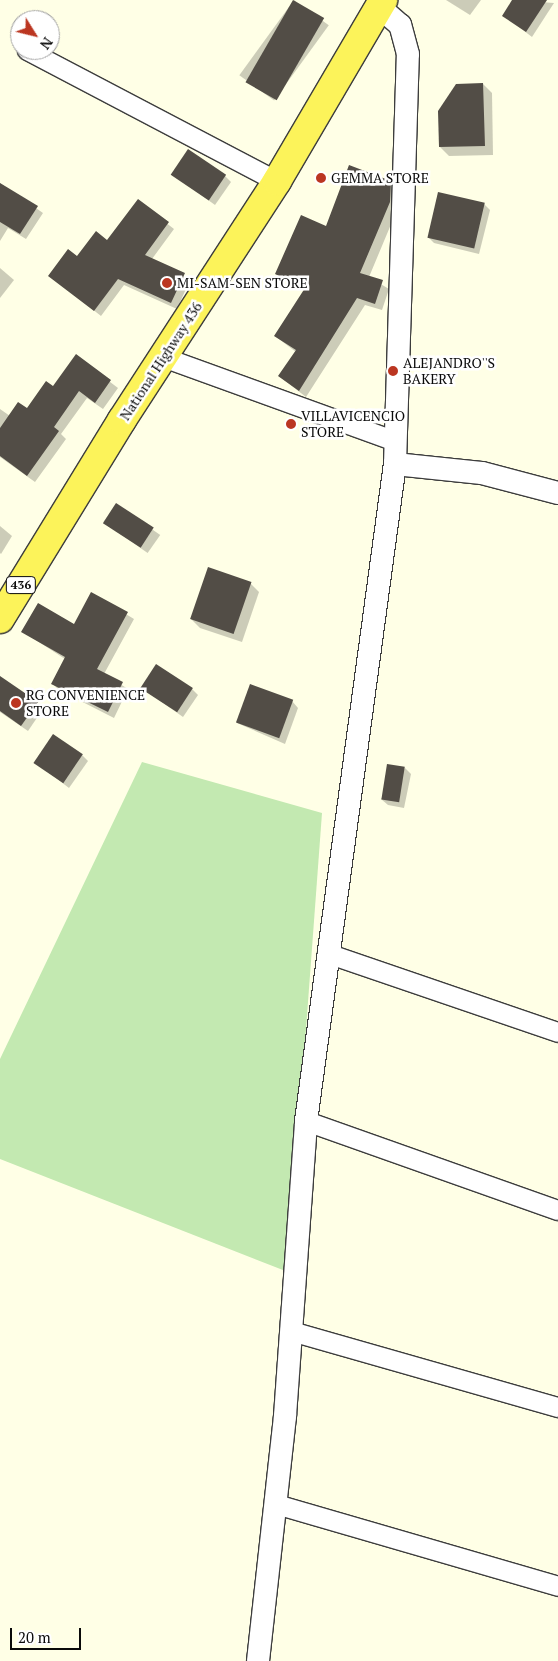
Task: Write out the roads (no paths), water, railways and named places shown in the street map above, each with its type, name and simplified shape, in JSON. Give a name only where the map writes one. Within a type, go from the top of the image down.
[{"type":"main road","name":"National Highway 436","points":[[0,619],[163,357],[277,182],[381,4]]},
{"type":"street","points":[[258,1661],[276,1504],[306,1121],[327,953],[395,464],[408,54],[400,25],[381,4]]},
{"type":"street","points":[[46,60],[277,182]]},
{"type":"street","points":[[163,357],[395,441]]},
{"type":"street","points":[[395,464],[482,473],[558,493]]},
{"type":"street","points":[[327,953],[558,1032]]},
{"type":"street","points":[[306,1121],[558,1210]]},
{"type":"street","points":[[291,1331],[558,1407]]},
{"type":"street","points":[[276,1504],[558,1586]]},
{"type":"place","name":"GEMMA STORE","points":[[321,178]]},
{"type":"place","name":"MI-SAM-SEN STORE","points":[[167,283]]},
{"type":"place","name":"ALEJANDRO''S BAKERY","points":[[393,371]]},
{"type":"place","name":"VILLAVICENCIO STORE","points":[[291,424]]},
{"type":"place","name":"RG CONVENIENCE STORE","points":[[16,703]]}]
